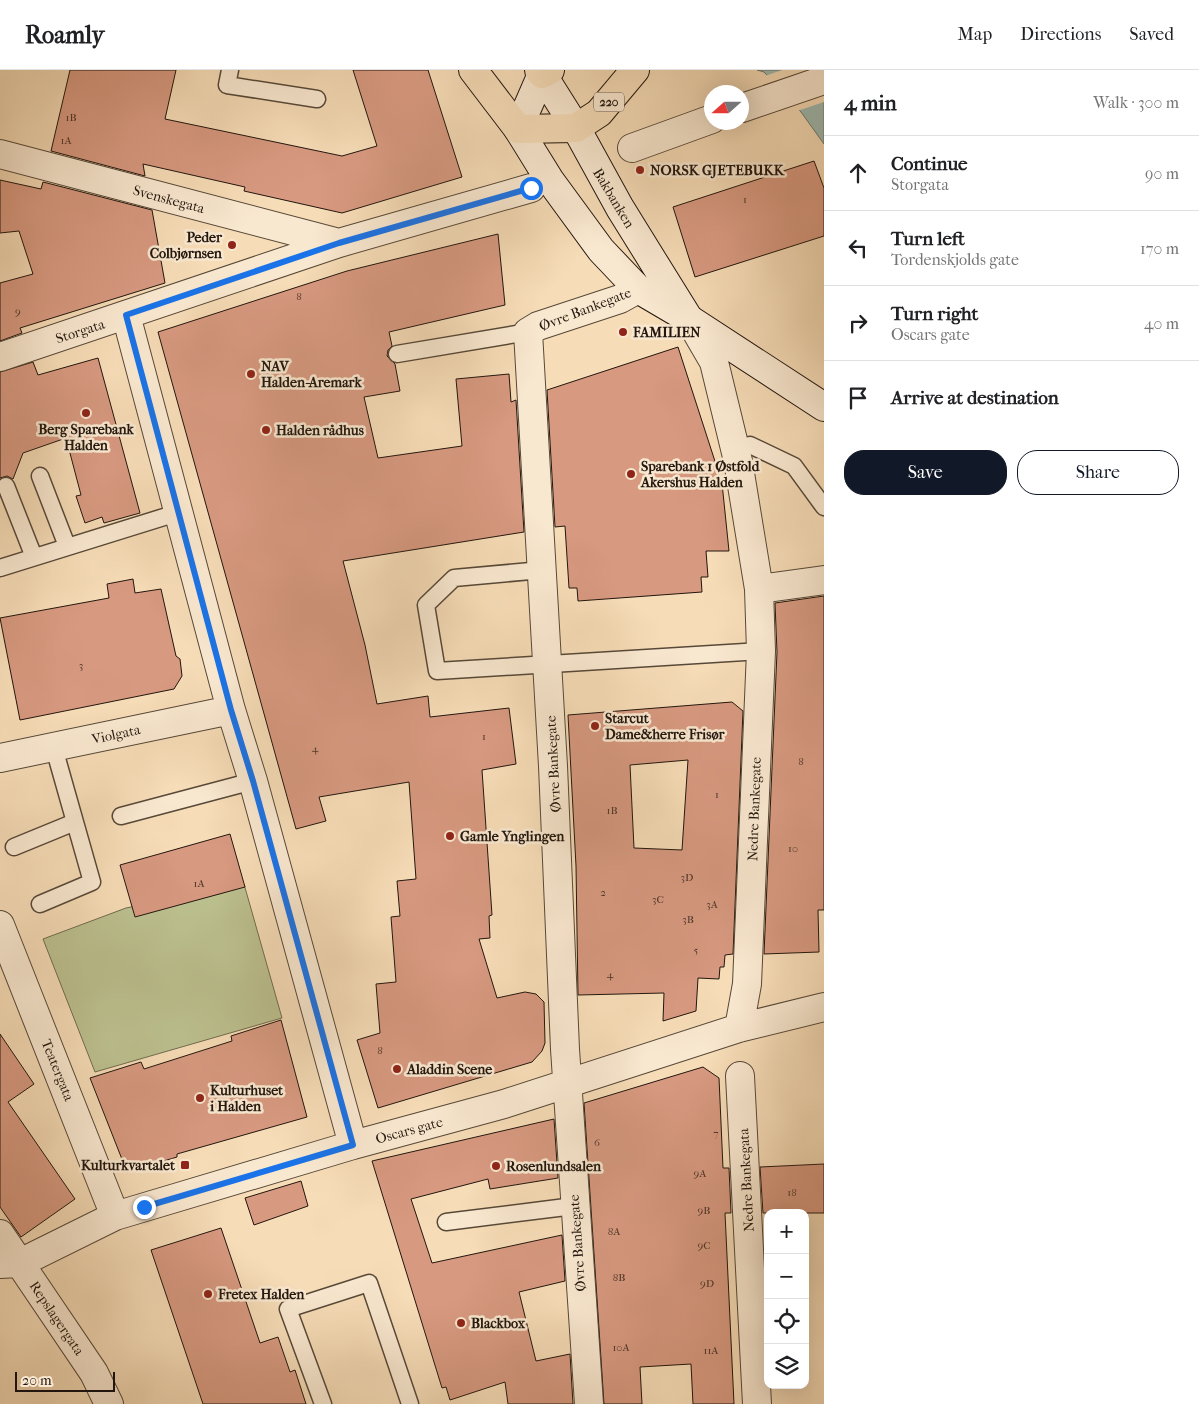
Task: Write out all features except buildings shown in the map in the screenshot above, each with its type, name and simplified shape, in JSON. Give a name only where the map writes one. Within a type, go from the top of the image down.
[{"type":"main road","points":[[473,70],[518,129],[576,128]]},
{"type":"main road","name":"220","points":[[576,128],[599,113],[635,70]]},
{"type":"street","points":[[518,129],[544,71]]},
{"type":"street","name":"Bakbanken","points":[[544,71],[576,128],[591,160],[690,319]]},
{"type":"street","points":[[749,106],[824,80]]},
{"type":"street","points":[[632,148],[704,122]]},
{"type":"street","name":"Bakbanken","points":[[518,129],[549,179],[589,234],[638,290],[690,319],[824,408]]},
{"type":"street","name":"Svenskegata","points":[[0,154],[339,243]]},
{"type":"street","name":"Storgata","points":[[0,357],[339,243],[531,188]]},
{"type":"street","name":"Øvre Bankegate","points":[[588,1404],[574,1206],[528,332],[538,326],[620,299],[638,290]]},
{"type":"street","points":[[126,315],[180,512],[231,710],[253,781],[353,1145]]},
{"type":"street","name":"Nedre Bankegate","points":[[690,319],[714,362],[738,461],[759,589],[761,651],[747,984],[740,1028]]},
{"type":"street","points":[[759,589],[824,580]]},
{"type":"street","name":"Violgata","points":[[0,758],[231,710]]},
{"type":"street","name":"Teatergata","points":[[0,925],[115,1216]]},
{"type":"street","name":"Oscars gate","points":[[10,1263],[115,1216],[353,1145],[504,1104],[740,1028],[824,1007]]},
{"type":"street","name":"Nedre Bankegata","points":[[740,1076],[757,1404]]},
{"type":"street","name":"Repslagergata","points":[[0,1234],[10,1263],[94,1373],[109,1404]]},
{"type":"lane","points":[[230,70],[226,85],[317,99]]},
{"type":"lane","points":[[397,354],[528,332]]},
{"type":"lane","points":[[734,449],[750,445],[794,466],[824,507]]},
{"type":"lane","points":[[40,476],[67,546]]},
{"type":"lane","points":[[6,486],[34,557]]},
{"type":"lane","points":[[0,568],[180,512]]},
{"type":"lane","points":[[542,570],[454,578],[426,604],[437,671],[761,651]]},
{"type":"lane","points":[[40,904],[92,882],[54,748]]},
{"type":"lane","points":[[122,816],[253,781]]},
{"type":"lane","points":[[14,847],[75,822]]},
{"type":"lane","points":[[446,1222],[574,1206]]},
{"type":"lane","points":[[323,1404],[288,1309],[369,1283],[410,1404]]},
{"type":"green space","points":[[244,884],[282,1018],[95,1072],[43,939],[126,908]]},
{"type":"water","points":[[757,70],[824,70],[824,144],[801,112],[764,72]]},
{"type":"pier","points":[[782,70],[824,70],[824,102],[797,111],[765,76]]},
{"type":"place","name":"NORSK GJETEBUKK","points":[[640,170]]},
{"type":"place","name":"Peder Colbjørnsen","points":[[232,245]]},
{"type":"place","name":"FAMILIEN","points":[[623,332]]},
{"type":"place","name":"NAV Halden-Aremark","points":[[251,374]]},
{"type":"place","name":"Berg Sparebank Halden","points":[[86,413]]},
{"type":"place","name":"Halden rådhus","points":[[266,430]]},
{"type":"place","name":"Sparebank 1 Østfold Akershus Halden","points":[[631,474]]},
{"type":"place","name":"Starcut Dame&herre Frisør","points":[[595,726]]},
{"type":"place","name":"Gamle Ynglingen","points":[[450,836]]},
{"type":"place","name":"Aladdin Scene","points":[[397,1069]]},
{"type":"place","name":"Kulturhuset i Halden","points":[[200,1098]]},
{"type":"place","name":"Kulturkvartalet","points":[[185,1165]]},
{"type":"place","name":"Rosenlundsalen","points":[[496,1166]]},
{"type":"place","name":"Fretex Halden","points":[[208,1294]]},
{"type":"place","name":"Blackbox","points":[[461,1323]]},
{"type":"route","points":[[144,1207],[353,1145],[341,1107],[253,781],[231,710],[180,512],[126,315],[339,243],[531,188]]}]
